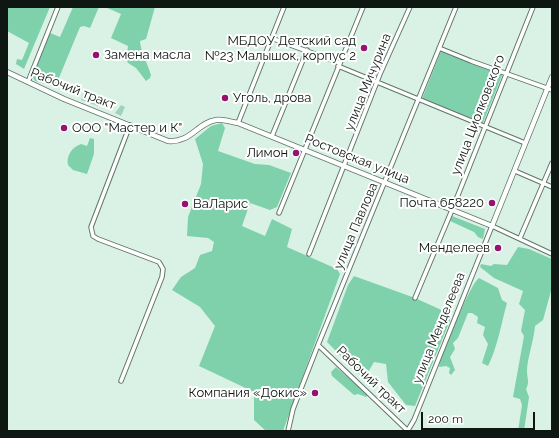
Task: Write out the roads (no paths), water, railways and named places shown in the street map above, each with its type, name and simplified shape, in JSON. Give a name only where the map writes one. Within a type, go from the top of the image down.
[{"type":"street","points":[[28,82],[58,7]]},
{"type":"street","points":[[238,123],[284,7]]},
{"type":"street","points":[[279,213],[306,150],[363,7]]},
{"type":"street","name":"улица Мичурина","points":[[310,254],[378,84],[380,74],[410,7]]},
{"type":"street","name":"улица Павлова","points":[[288,431],[293,409],[318,345],[456,7]]},
{"type":"street","name":"улица Циолковского","points":[[415,298],[452,210],[533,7]]},
{"type":"street","points":[[271,38],[307,50],[378,84],[525,143]]},
{"type":"street","points":[[439,48],[550,89]]},
{"type":"street","points":[[272,136],[307,50]]},
{"type":"street","name":"Рабочий тракт","points":[[7,72],[130,124],[161,139],[176,142]]},
{"type":"street","name":"улица Менделеева","points":[[408,431],[414,420],[525,143],[550,89],[552,77]]},
{"type":"street","name":"Ростовская улица","points":[[176,142],[190,136],[209,122],[224,120],[238,123],[346,166],[552,252]]},
{"type":"street","points":[[121,381],[162,277],[163,269],[159,262],[93,236],[91,227],[130,124]]},
{"type":"street","points":[[520,238],[552,163]]},
{"type":"street","points":[[515,171],[552,187]]},
{"type":"street","name":"Рабочий тракт","points":[[318,345],[408,431]]},
{"type":"place","name":"МБДОУ Детский сад №23 Малышок, корпус 2","points":[[364,48]]},
{"type":"place","name":"Замена масла","points":[[96,55]]},
{"type":"place","name":"Уголь, дрова","points":[[225,98]]},
{"type":"place","name":"ООО \"Мастер и К\"","points":[[64,128]]},
{"type":"place","name":"Лимон","points":[[296,153]]},
{"type":"place","name":"Почта 658220","points":[[492,203]]},
{"type":"place","name":"ВаЛарис","points":[[185,204]]},
{"type":"place","name":"Менделеев","points":[[498,248]]},
{"type":"place","name":"Компания «Докис»","points":[[315,393]]}]
